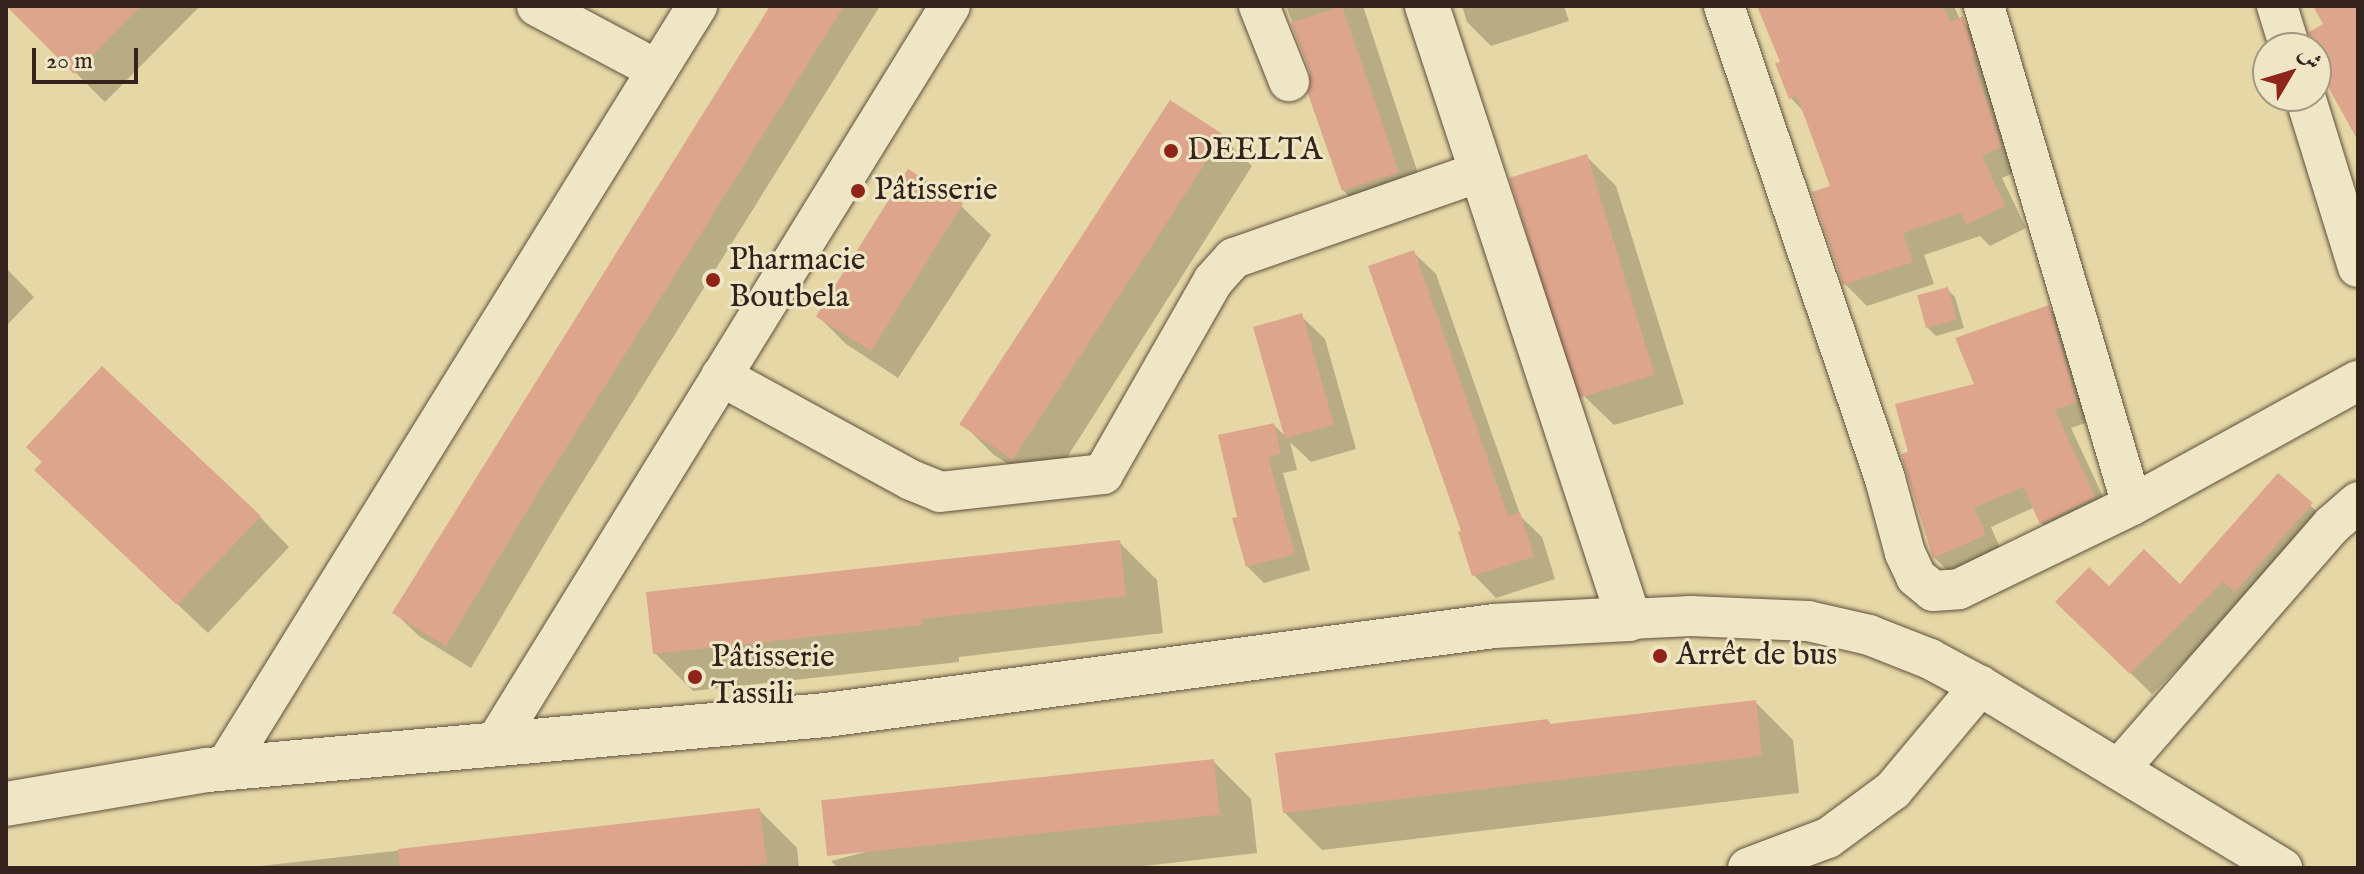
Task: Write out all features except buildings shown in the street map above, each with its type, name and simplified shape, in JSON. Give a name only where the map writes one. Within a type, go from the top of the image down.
[{"type":"street","points":[[537,6],[657,70]]},
{"type":"street","points":[[224,769],[697,6]]},
{"type":"street","points":[[494,745],[950,6]]},
{"type":"street","points":[[1259,6],[1289,81]]},
{"type":"street","points":[[1427,6],[1629,619]]},
{"type":"street","points":[[1724,6],[1885,479],[1905,553],[1916,577],[1933,591],[1959,589],[2132,505],[2358,381]]},
{"type":"street","points":[[1984,6],[2132,505]]},
{"type":"street","points":[[2277,6],[2285,32]]},
{"type":"street","points":[[2310,112],[2358,267]]},
{"type":"street","points":[[721,376],[911,480],[940,492],[1103,474],[1213,281],[1234,258],[1482,171]]},
{"type":"street","points":[[2119,769],[2332,525],[2358,502]]},
{"type":"street","points":[[6,804],[224,769],[826,715],[1494,626],[1691,616],[1808,621],[1869,635],[1930,659],[2119,769],[2268,864]]},
{"type":"street","points":[[1748,868],[1828,838],[1893,790],[1980,686]]},
{"type":"place","name":"DEELTA","points":[[1171,151]]},
{"type":"place","name":"Pâtisserie","points":[[858,191]]},
{"type":"place","name":"Pharmacie Boutbela","points":[[713,280]]},
{"type":"place","name":"Arrêt de bus","points":[[1660,656]]},
{"type":"place","name":"Pâtisserie Tassili","points":[[695,677]]}]
